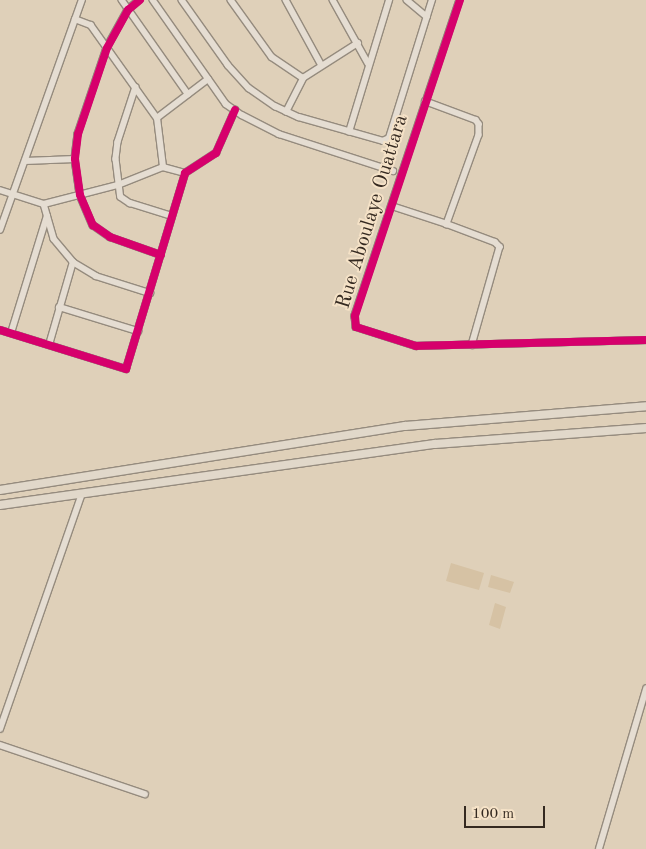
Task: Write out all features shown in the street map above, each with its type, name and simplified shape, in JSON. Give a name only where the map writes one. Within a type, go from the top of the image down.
[{"type":"highway","points":[[0,490],[404,426],[646,406]]},
{"type":"highway","points":[[0,505],[435,444],[646,428]]},
{"type":"street","points":[[0,230],[82,0]]},
{"type":"street","points":[[122,0],[188,94]]},
{"type":"street","points":[[140,0],[128,10],[107,48],[78,134],[75,159],[80,196],[93,225],[104,233],[161,255]]},
{"type":"street","points":[[153,0],[226,104],[279,134],[393,171]]},
{"type":"street","points":[[182,0],[228,65],[249,88],[286,112],[376,140],[389,138],[432,0]]},
{"type":"street","points":[[231,0],[272,57],[303,78]]},
{"type":"street","points":[[286,0],[322,64]]},
{"type":"street","points":[[333,0],[368,63]]},
{"type":"street","points":[[349,132],[368,63],[389,0]]},
{"type":"street","points":[[407,0],[427,17]]},
{"type":"street","name":"Rue Aboulaye Ouattara","points":[[460,0],[355,316],[356,327],[416,346],[646,340]]},
{"type":"street","points":[[75,19],[91,25],[157,118],[163,167]]},
{"type":"street","points":[[286,112],[303,78],[322,64],[358,43]]},
{"type":"street","points":[[157,118],[208,79]]},
{"type":"street","points":[[136,87],[118,142],[118,185],[121,197],[130,203],[172,216]]},
{"type":"street","points":[[425,101],[476,120],[479,124],[478,135],[447,224]]},
{"type":"street","points":[[0,330],[126,369],[185,174],[216,153],[235,110]]},
{"type":"street","points":[[25,162],[75,159]]},
{"type":"street","points":[[0,190],[44,204],[118,185],[163,167],[185,174]]},
{"type":"street","points":[[44,204],[54,240],[73,262],[96,276],[150,293]]},
{"type":"street","points":[[392,206],[495,242],[500,247],[472,345]]},
{"type":"street","points":[[11,333],[48,216]]},
{"type":"street","points":[[49,345],[73,262]]},
{"type":"street","points":[[60,307],[138,331]]},
{"type":"street","points":[[0,729],[82,494]]},
{"type":"street","points":[[599,849],[646,689]]},
{"type":"street","points":[[0,745],[145,794]]},
{"type":"shaded area","points":[[451,563],[484,573],[479,590],[446,581]]},
{"type":"shaded area","points":[[491,575],[514,582],[510,593],[488,587]]},
{"type":"shaded area","points":[[495,603],[506,607],[500,629],[489,625]]},
{"type":"cycle path","points":[[140,0],[128,10],[107,48],[78,134],[75,159],[80,195],[93,225],[110,237],[161,255]]},
{"type":"cycle path","points":[[460,0],[355,316],[356,327],[416,346],[646,340]]},
{"type":"cycle path","points":[[0,330],[126,369],[185,173],[216,153],[235,110]]}]
